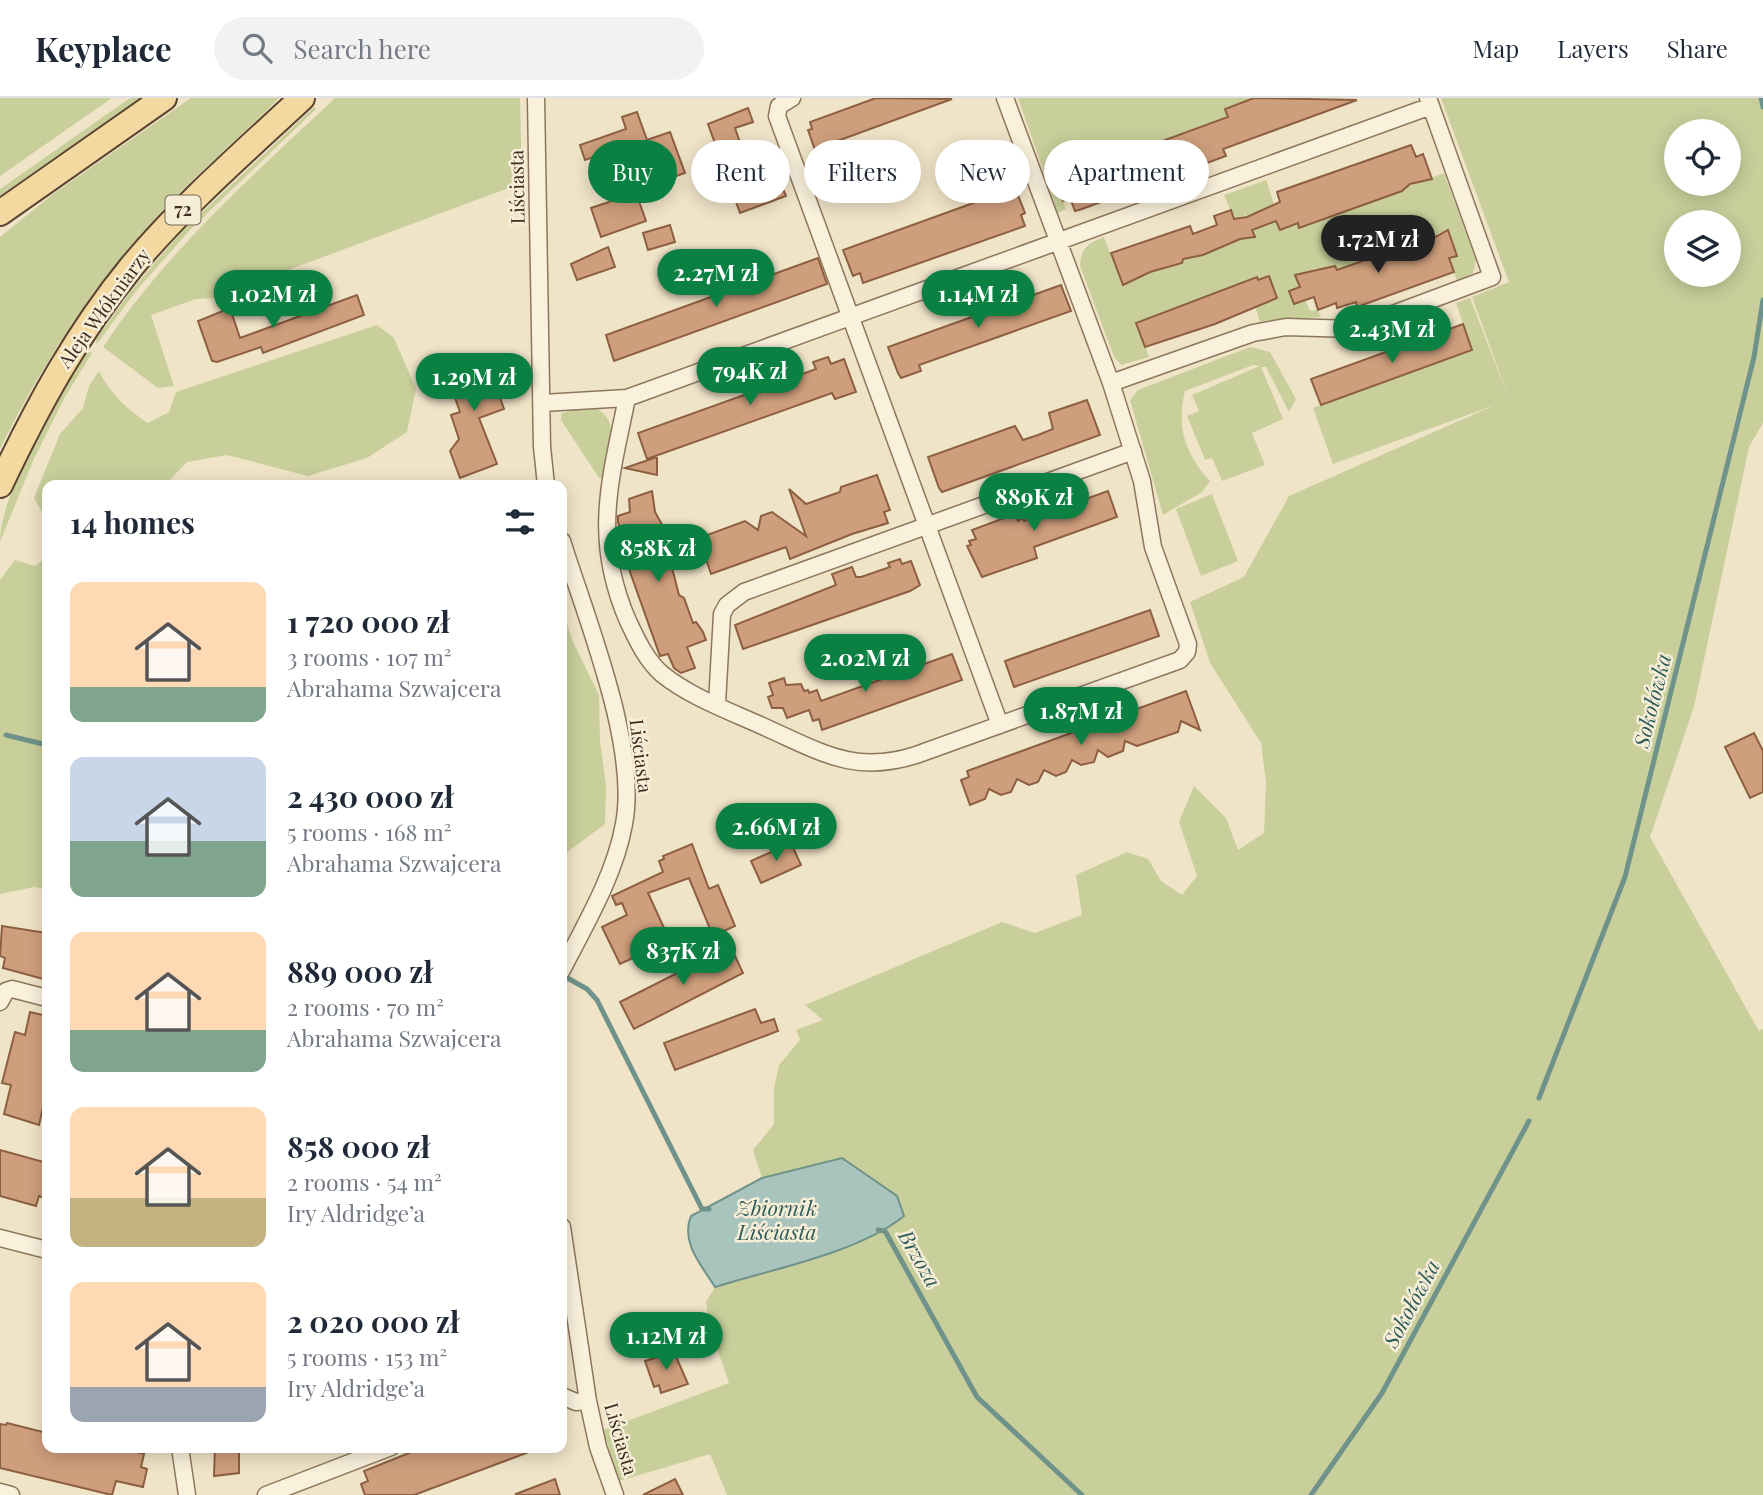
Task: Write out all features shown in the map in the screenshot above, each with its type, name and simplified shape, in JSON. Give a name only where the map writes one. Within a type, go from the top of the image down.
[{"type":"main road","points":[[0,213],[164,98]]},
{"type":"main road","name":"Aleja Włókniarzy","points":[[0,485],[59,369],[130,268],[187,206],[303,98]]},
{"type":"street","name":"Liściasta","points":[[536,98],[542,447],[545,480]]},
{"type":"street","points":[[627,398],[606,498],[606,538],[613,579],[624,611],[649,659],[672,681],[717,704],[819,752],[861,764],[903,760],[1180,660],[1187,652],[1188,644],[1153,547],[1133,451],[1060,242],[1005,98]]},
{"type":"street","points":[[785,102],[777,116],[1000,725]]},
{"type":"street","points":[[542,403],[627,398],[1060,242],[1429,102],[1492,277],[1353,328],[1286,327],[1253,332],[1111,383]]},
{"type":"street","points":[[717,704],[722,614],[734,598],[744,592],[1133,451]]},
{"type":"street","name":"Liściasta","points":[[567,557],[621,732],[626,785],[621,839],[610,870],[567,960]]},
{"type":"street","points":[[0,1002],[6,991],[12,989],[42,997]]},
{"type":"street","points":[[0,1238],[42,1249]]},
{"type":"street","name":"Liściasta","points":[[567,1260],[588,1401],[598,1447],[615,1495]]},
{"type":"street","points":[[567,1398],[576,1402],[588,1401]]},
{"type":"street","points":[[181,1453],[187,1495]]},
{"type":"street","points":[[266,1495],[375,1453]]},
{"type":"street","points":[[0,1492],[11,1495]]},
{"type":"green space","points":[[0,98],[112,98],[0,176]]},
{"type":"green space","points":[[130,98],[140,98],[0,196],[0,189]]},
{"type":"green space","points":[[191,98],[279,98],[165,207],[106,276],[49,360],[0,449],[0,237],[53,194]]},
{"type":"green space","points":[[335,98],[520,98],[522,183],[213,298],[196,299],[151,315],[174,386],[158,388],[103,347],[154,279],[182,247]]},
{"type":"green space","points":[[1018,98],[1254,98],[1225,108],[1228,117],[1165,140],[1044,140],[1044,173]]},
{"type":"green space","points":[[1441,98],[1763,98],[1763,423],[1749,447],[1694,707],[1650,837],[1759,1031],[1763,1029],[1763,1495],[727,1495],[710,1454],[619,1481],[603,1430],[729,1383],[709,1325],[706,1302],[715,1287],[857,1243],[842,1158],[762,1178],[753,1150],[774,1124],[774,1088],[779,1065],[800,1040],[796,1030],[823,1020],[805,1005],[1002,922],[1035,933],[1082,915],[1076,875],[1127,852],[1148,859],[1161,881],[1182,895],[1197,876],[1179,822],[1194,786],[1226,818],[1238,850],[1264,833],[1266,782],[1261,743],[1210,663],[1190,602],[1244,577],[1289,496],[1495,405],[1333,464],[1313,408],[1472,350],[1456,303],[1470,298],[1509,399],[1472,297],[1509,282]]},
{"type":"green space","points":[[314,107],[316,109],[190,230],[136,291],[97,344],[96,339],[130,292],[181,232]]},
{"type":"green space","points":[[1444,173],[1476,260],[1473,273],[1457,281],[1449,258],[1457,255],[1447,231],[1430,240],[1410,244],[1404,249],[1401,247],[1386,255],[1382,254],[1337,270],[1317,272],[1315,268],[1310,273],[1296,275],[1300,287],[1289,292],[1294,304],[1305,300],[1310,311],[1318,310],[1321,317],[1260,322],[1255,306],[1277,299],[1269,276],[1136,323],[1149,357],[1121,365],[1114,357],[1080,266],[1084,250],[1094,242],[1104,237],[1122,285],[1143,274],[1181,263],[1183,259],[1203,255],[1240,239],[1254,237],[1247,215],[1234,219],[1224,195],[1266,180],[1274,204],[1271,205],[1264,225],[1276,221],[1280,230],[1297,221],[1299,227]]},
{"type":"green space","points":[[1055,203],[1064,203],[1066,209],[1058,213]]},
{"type":"green space","points":[[377,325],[394,338],[416,389],[407,432],[367,458],[308,476],[227,455],[187,462],[170,480],[42,480],[42,512],[34,498],[60,434],[83,408],[89,386],[99,371],[120,400],[148,423],[169,412],[176,392]]},
{"type":"green space","points":[[1250,347],[1270,352],[1296,399],[1289,412],[1266,367],[1261,367],[1283,419],[1252,433],[1265,465],[1222,481],[1212,458],[1205,460],[1187,416],[1199,411],[1192,395],[1260,366],[1253,365],[1185,391],[1182,428],[1185,439],[1194,461],[1210,481],[1202,492],[1163,515],[1130,400],[1138,390]]},
{"type":"green space","points":[[87,352],[92,353],[65,397],[33,461],[0,542],[3,521],[20,471],[47,418]]},
{"type":"green space","points":[[598,409],[605,415],[611,431],[610,450],[603,478],[599,478],[561,420],[561,414],[571,410]]},
{"type":"green space","points":[[1212,494],[1238,561],[1201,576],[1176,509]]},
{"type":"green space","points":[[15,560],[35,566],[42,561],[42,888],[34,887],[0,894],[0,580]]},
{"type":"green space","points":[[567,623],[599,695],[600,741],[606,785],[605,824],[567,852]]},
{"type":"water","name":"Zbiornik Liściasta","points":[[842,1158],[897,1196],[904,1216],[885,1229],[839,1250],[715,1287],[690,1244],[688,1226],[691,1216],[762,1178]]},
{"type":"building","points":[[876,98],[952,99],[840,140],[811,140],[808,130],[812,129],[810,122]]},
{"type":"building","points":[[1254,98],[1357,100],[1223,149],[1226,156],[1209,162],[1209,140],[1165,140],[1228,117],[1225,109]]},
{"type":"building","points":[[748,108],[753,122],[735,128],[739,140],[714,140],[708,124]]},
{"type":"building","points":[[637,112],[647,140],[594,140],[626,129],[622,117]]},
{"type":"building","points":[[670,132],[673,140],[647,140]]},
{"type":"building","points":[[588,142],[588,159],[585,160],[580,145]]},
{"type":"building","points":[[1411,145],[1416,157],[1423,154],[1432,179],[1410,184],[1402,191],[1299,228],[1298,223],[1280,230],[1276,221],[1252,230],[1255,237],[1240,239],[1203,255],[1183,259],[1182,263],[1150,272],[1123,285],[1111,253],[1190,226],[1193,234],[1217,225],[1214,216],[1231,210],[1234,219],[1247,217],[1280,202],[1277,192]]},
{"type":"building","points":[[677,151],[685,173],[677,176]]},
{"type":"building","points":[[606,203],[640,203],[646,221],[601,237],[591,208]]},
{"type":"building","points":[[736,203],[767,203],[740,213]]},
{"type":"building","points":[[973,203],[1021,203],[1025,213],[1021,215],[1025,226],[863,283],[860,273],[853,276],[843,250]]},
{"type":"building","points":[[1072,203],[1098,203],[1082,209],[1075,211]]},
{"type":"building","points":[[670,225],[675,242],[648,250],[643,233]]},
{"type":"building","points":[[1448,230],[1457,256],[1449,258],[1454,272],[1357,307],[1356,302],[1337,308],[1336,303],[1318,310],[1314,297],[1294,304],[1289,291],[1300,287],[1295,275],[1335,266],[1337,270],[1419,241],[1430,240]]},
{"type":"building","points":[[608,247],[615,267],[577,280],[571,264]]},
{"type":"building","points":[[818,258],[827,284],[614,361],[606,335]]},
{"type":"building","points":[[1269,276],[1277,298],[1215,324],[1145,347],[1136,323],[1257,277],[1258,280]]},
{"type":"building","points":[[1061,285],[1071,311],[919,365],[921,371],[901,378],[898,373],[888,347]]},
{"type":"building","points":[[357,295],[364,315],[263,353],[261,347],[217,362],[212,361],[198,321],[230,308],[240,338]]},
{"type":"building","points":[[1463,324],[1472,350],[1321,405],[1311,379]]},
{"type":"building","points":[[498,357],[505,374],[499,376],[504,390],[498,392],[504,409],[479,418],[497,464],[460,478],[450,451],[459,439],[451,415],[460,412],[448,378],[439,382],[435,369],[446,364],[450,375]]},
{"type":"building","points":[[828,357],[831,364],[844,359],[856,392],[835,399],[832,393],[647,459],[638,433],[761,389],[757,377],[772,371],[776,384],[816,369],[813,362]]},
{"type":"building","points":[[1087,400],[1100,435],[942,492],[939,488],[928,457],[1015,426],[1023,440],[1038,435],[1053,429],[1049,413]]},
{"type":"building","points":[[657,457],[657,475],[625,468]]},
{"type":"building","points":[[877,475],[890,510],[884,512],[888,523],[790,559],[786,547],[711,574],[699,538],[745,521],[758,530],[761,516],[772,512],[806,536],[789,489],[806,504],[840,492],[841,487]]},
{"type":"building","points":[[652,491],[655,512],[665,530],[660,543],[665,558],[670,560],[679,595],[684,598],[693,623],[696,622],[706,640],[687,647],[695,668],[681,673],[674,668],[668,654],[660,656],[624,555],[629,553],[618,522],[618,516],[630,512],[629,499]]},
{"type":"building","points":[[1108,491],[1117,517],[1034,547],[1037,558],[982,577],[967,546],[971,545],[969,541],[976,539],[972,530],[1015,514],[1018,521],[1023,518],[1024,521]]},
{"type":"building","points":[[900,559],[902,564],[911,561],[920,585],[910,591],[743,649],[735,625],[836,585],[832,574],[852,567],[856,577],[861,577],[890,567],[888,563]]},
{"type":"building","points":[[1150,610],[1159,636],[1014,687],[1005,661]]},
{"type":"building","points":[[952,654],[962,680],[822,730],[819,719],[813,721],[809,710],[787,718],[783,708],[772,708],[768,697],[773,695],[769,683],[784,678],[786,685],[801,684],[804,691],[808,690],[809,693],[817,690],[821,701]]},
{"type":"building","points":[[1186,691],[1200,730],[1181,721],[1178,732],[1137,746],[1125,741],[1123,751],[1108,757],[1098,750],[1094,762],[1081,765],[1072,760],[1066,772],[1056,776],[1044,770],[1038,782],[1029,785],[1017,779],[1011,792],[1001,795],[989,789],[985,799],[970,805],[961,780],[969,777],[967,771]]},
{"type":"building","points":[[1754,733],[1763,751],[1763,792],[1750,798],[1725,747]]},
{"type":"building","points":[[791,843],[801,865],[761,883],[751,861]]},
{"type":"building","points":[[692,844],[709,889],[718,885],[735,926],[713,936],[689,878],[648,893],[670,941],[620,964],[602,927],[627,915],[622,903],[616,905],[612,896],[663,872],[659,861],[664,859],[663,856]]},
{"type":"building","points":[[2,926],[42,932],[42,979],[3,968],[5,958],[0,956]]},
{"type":"building","points":[[729,943],[743,973],[634,1029],[620,1002],[709,957],[707,953]]},
{"type":"building","points":[[755,1009],[761,1023],[774,1019],[778,1031],[675,1070],[664,1043]]},
{"type":"building","points":[[30,1012],[42,1015],[42,1112],[39,1125],[4,1114],[11,1085],[2,1083],[15,1032],[25,1035]]},
{"type":"building","points":[[0,1150],[42,1162],[42,1197],[39,1196],[36,1206],[0,1196]]},
{"type":"building","points":[[674,1352],[688,1384],[661,1393],[659,1385],[654,1387],[645,1361]]},
{"type":"building","points":[[7,1423],[42,1432],[42,1453],[144,1454],[141,1467],[147,1469],[143,1487],[116,1481],[112,1495],[0,1468],[0,1424]]},
{"type":"building","points":[[215,1453],[239,1453],[239,1473],[214,1476]]},
{"type":"building","points":[[409,1453],[526,1453],[414,1495],[365,1495],[361,1484],[368,1481],[364,1471]]},
{"type":"building","points":[[555,1479],[560,1495],[516,1494]]},
{"type":"building","points":[[675,1479],[683,1495],[643,1495]]},
{"type":"waterway","name":"Sokołówka","points":[[1761,98],[1763,107]]},
{"type":"waterway","name":"Sokołówka","points":[[1539,1098],[1625,877],[1754,357],[1763,300]]},
{"type":"waterway","name":"Brzoza","points":[[6,735],[42,744]]},
{"type":"waterway","name":"Brzoza","points":[[567,978],[587,989],[597,1000],[702,1209],[709,1209]]},
{"type":"waterway","name":"Sokołówka","points":[[1311,1495],[1382,1393],[1529,1121]]},
{"type":"waterway","name":"Brzoza","points":[[878,1230],[885,1231],[977,1397],[1082,1495]]}]
